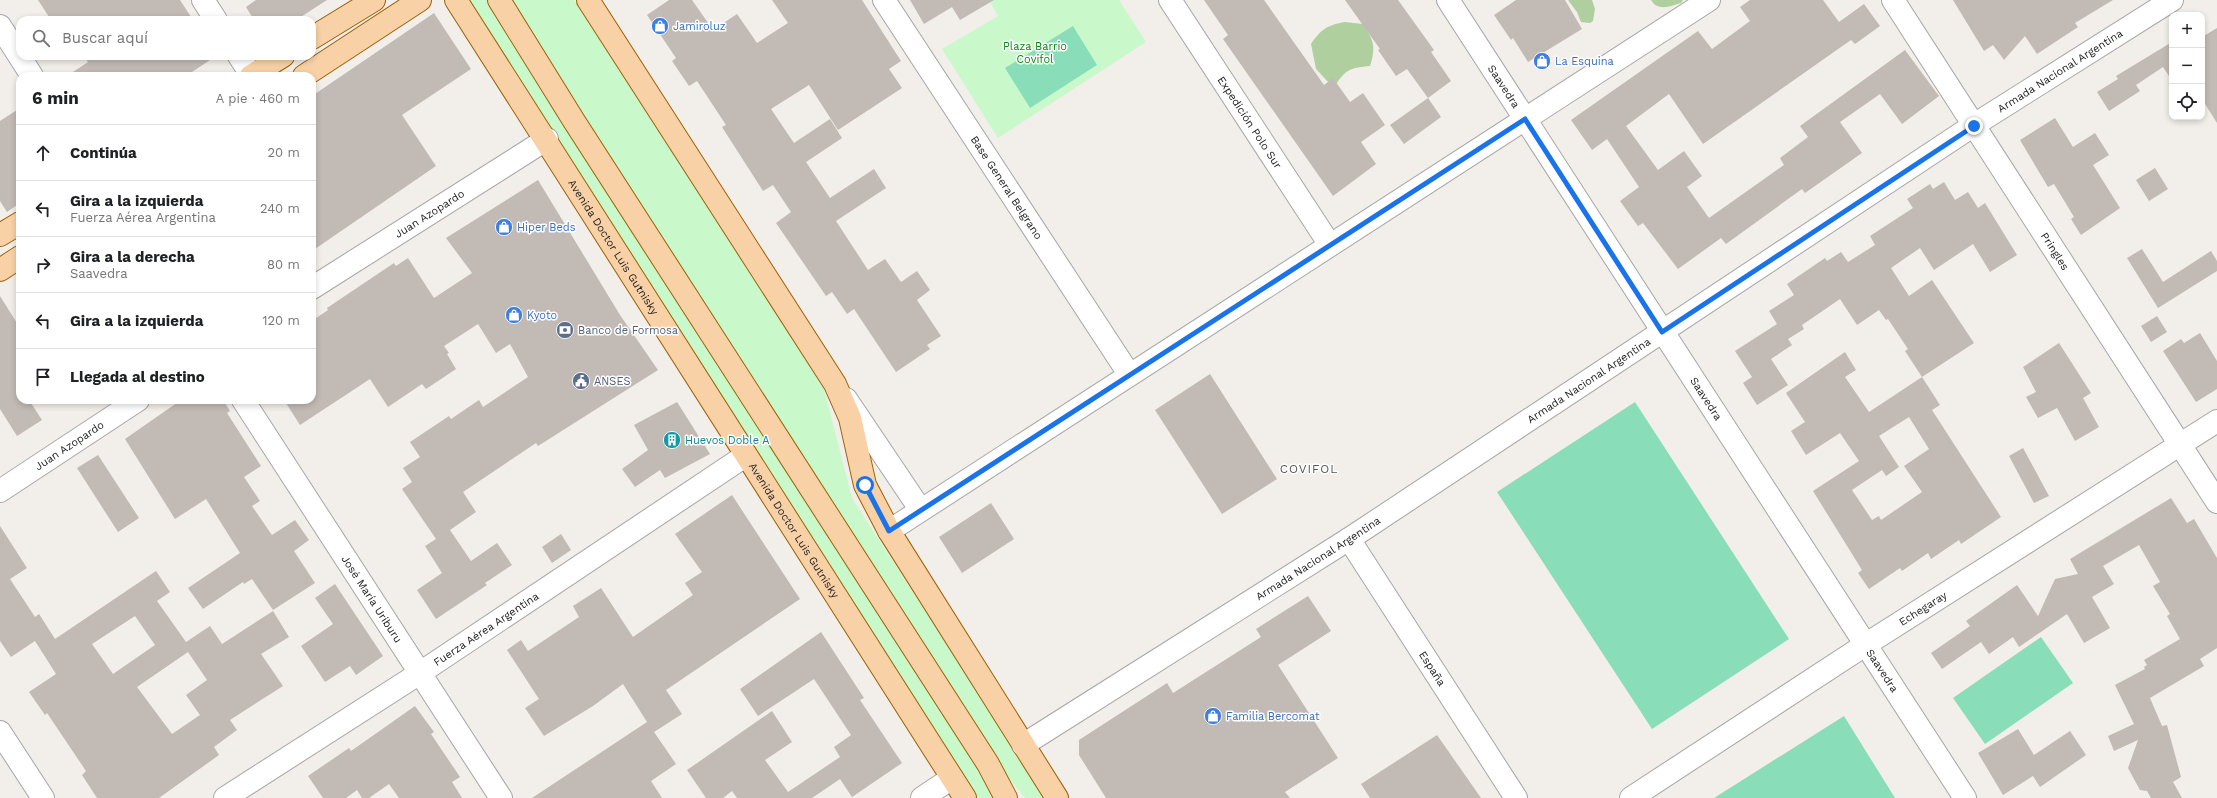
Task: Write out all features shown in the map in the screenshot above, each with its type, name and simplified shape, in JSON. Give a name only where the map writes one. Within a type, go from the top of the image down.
[{"type":"main road","points":[[316,36],[374,0]]},
{"type":"main road","points":[[310,72],[420,0]]},
{"type":"main road","name":"Avenida Doctor Luis Gutnisky","points":[[456,0],[547,139],[745,456],[965,798]]},
{"type":"main road","points":[[499,0],[574,121],[988,764],[1006,798]]},
{"type":"main road","points":[[588,0],[836,384],[850,418],[865,485],[889,531],[1057,798]]},
{"type":"main road","points":[[257,72],[277,60]]},
{"type":"main road","points":[[0,235],[16,225]]},
{"type":"main road","points":[[0,270],[16,260]]},
{"type":"main road","points":[[988,764],[1015,798]]},
{"type":"street","points":[[203,0],[213,16]]},
{"type":"street","name":"Base General Belgrano","points":[[884,0],[1129,374]]},
{"type":"street","name":"Expedición Polo Sur","points":[[1170,0],[1330,245]]},
{"type":"street","name":"Saavedra","points":[[1448,0],[1964,798]]},
{"type":"street","points":[[889,531],[920,509],[1709,0]]},
{"type":"street","name":"Pringles","points":[[1893,0],[2217,502]]},
{"type":"street","name":"Armada Nacional Argentina","points":[[1023,745],[1349,539],[1974,126],[2172,0]]},
{"type":"street","points":[[0,26],[16,51]]},
{"type":"street","points":[[22,60],[29,72]]},
{"type":"street","points":[[241,60],[249,72]]},
{"type":"street","name":"Juan Azopardo","points":[[316,285],[547,139]]},
{"type":"street","points":[[836,384],[920,509]]},
{"type":"street","name":"Juan Azopardo","points":[[0,491],[132,404]]},
{"type":"street","name":"José María Uriburu","points":[[246,404],[501,798]]},
{"type":"street","name":"Echegaray","points":[[1631,798],[1865,645],[2217,421]]},
{"type":"street","name":"Fuerza Aérea Argentina","points":[[225,798],[420,673],[745,456]]},
{"type":"street","name":"España","points":[[1349,539],[1516,798]]},
{"type":"street","points":[[0,732],[43,798]]},
{"type":"street","points":[[922,798],[952,778]]},
{"type":"green space","points":[[463,0],[574,0],[824,389],[852,498],[1046,798],[1025,798],[947,703],[999,798],[978,798]]},
{"type":"green space","name":"Plaza Barrio Covifol","points":[[989,0],[1119,0],[1146,42],[998,138],[942,49],[998,16]]},
{"type":"green space","points":[[1568,0],[1592,0],[1595,9],[1593,21],[1590,23],[1581,22],[1577,12]]},
{"type":"green space","points":[[1651,0],[1683,0],[1681,3],[1661,7],[1654,4]]},
{"type":"green space","points":[[1345,22],[1363,24],[1372,39],[1372,59],[1370,66],[1350,70],[1344,74],[1337,83],[1329,83],[1316,69],[1311,44],[1325,28]]},
{"type":"green space","points":[[1073,26],[1097,65],[1030,108],[1005,68]]},
{"type":"green space","points":[[1635,402],[1789,639],[1652,729],[1497,492]]},
{"type":"green space","points":[[2041,637],[2073,683],[1985,744],[1953,698]]},
{"type":"green space","points":[[1844,716],[1895,798],[1714,798]]},
{"type":"building","points":[[38,0],[180,0],[190,16],[48,16]]},
{"type":"building","points":[[256,0],[327,0],[302,16],[252,16],[246,7]]},
{"type":"building","points":[[669,0],[692,0],[713,30],[737,14],[757,43],[788,23],[772,0],[862,0],[901,61],[889,69],[902,88],[838,130],[809,85],[771,109],[794,143],[830,119],[842,138],[806,162],[830,198],[874,169],[886,188],[836,221],[868,270],[885,259],[901,282],[917,271],[930,290],[917,300],[941,336],[927,345],[930,349],[896,372],[854,309],[847,314],[832,292],[826,296],[776,223],[791,212],[773,185],[763,191],[722,127],[726,125],[697,81],[689,86],[672,61],[676,58],[647,15]]},
{"type":"building","points":[[910,0],[994,0],[960,20],[952,7],[924,24]]},
{"type":"building","points":[[1204,0],[1264,0],[1324,85],[1333,78],[1350,102],[1363,93],[1385,125],[1361,142],[1376,164],[1333,196],[1223,39],[1228,35]]},
{"type":"building","points":[[1345,0],[1398,0],[1434,50],[1431,52],[1451,81],[1428,98],[1407,69],[1396,76],[1378,50],[1380,49]]},
{"type":"building","points":[[1516,0],[1565,0],[1582,29],[1528,62],[1513,38],[1511,40],[1494,15]]},
{"type":"building","points":[[1750,0],[1823,0],[1839,22],[1864,4],[1880,26],[1855,44],[1851,40],[1703,144],[1669,94],[1626,126],[1658,170],[1684,151],[1702,176],[1687,187],[1709,218],[1784,165],[1780,158],[1808,137],[1800,126],[1905,50],[1939,96],[1902,124],[1880,94],[1840,122],[1862,153],[1805,193],[1802,189],[1726,244],[1721,238],[1678,269],[1643,223],[1638,226],[1620,201],[1639,187],[1607,139],[1592,150],[1571,120],[1698,31],[1712,49],[1750,21],[1740,7]]},
{"type":"building","points":[[1953,0],[2113,0],[2075,23],[2078,27],[2037,54],[2025,36],[2004,60],[1993,45],[1984,51]]},
{"type":"building","points":[[434,13],[471,69],[402,115],[436,166],[316,248],[316,93]]},
{"type":"building","points":[[2217,28],[2217,123],[2205,104],[2205,35]]},
{"type":"building","points":[[2169,44],[2169,76],[2163,67],[2136,85],[2140,91],[2109,111],[2097,92],[2118,79],[2116,76]]},
{"type":"building","points":[[87,60],[210,60],[192,72],[73,72],[88,62]]},
{"type":"building","points":[[1428,98],[1441,117],[1404,144],[1390,125]]},
{"type":"building","points":[[16,111],[16,206],[7,212],[0,201],[0,121]]},
{"type":"building","points":[[2055,118],[2073,147],[2095,133],[2109,155],[2093,165],[2120,208],[2081,235],[2071,219],[2074,217],[2054,184],[2048,187],[2020,140]]},
{"type":"building","points":[[2155,168],[2168,189],[2149,201],[2136,180]]},
{"type":"building","points":[[538,180],[620,315],[658,370],[538,446],[536,443],[463,492],[476,512],[450,530],[471,561],[497,543],[512,565],[485,583],[487,585],[436,619],[417,590],[442,573],[425,546],[436,539],[402,489],[412,482],[403,468],[420,457],[410,442],[449,416],[451,419],[479,400],[483,407],[528,377],[510,344],[496,353],[478,324],[444,346],[456,369],[426,389],[422,384],[388,407],[370,379],[300,425],[287,404],[316,404],[316,318],[328,310],[327,308],[394,263],[396,266],[408,258],[434,298],[472,273],[446,238]]},
{"type":"building","points":[[1944,182],[1955,200],[1968,192],[1978,208],[1985,203],[2017,255],[1990,272],[1973,244],[1934,270],[1920,248],[1891,268],[1909,296],[1932,280],[1974,343],[1922,377],[1905,351],[1908,349],[1888,319],[1886,320],[1879,310],[1857,325],[1840,299],[1802,325],[1804,329],[1788,339],[1792,345],[1771,359],[1788,385],[1757,405],[1743,383],[1752,377],[1735,351],[1777,324],[1769,311],[1794,295],[1787,284],[1825,258],[1827,261],[1841,252],[1848,262],[1875,245],[1870,236],[1913,208],[1907,199],[1930,184],[1933,189]]},
{"type":"building","points":[[2142,249],[2163,282],[2211,251],[2217,261],[2217,271],[2158,308],[2127,258]]},
{"type":"building","points":[[0,296],[16,322],[16,404],[32,404],[42,420],[17,436],[0,409]]},
{"type":"building","points":[[2157,316],[2167,332],[2151,342],[2141,326]]},
{"type":"building","points":[[2200,333],[2217,361],[2217,389],[2196,402],[2163,351],[2181,339],[2184,343]]},
{"type":"building","points":[[2059,343],[2091,393],[2083,398],[2099,427],[2075,441],[2057,408],[2038,418],[2026,397],[2036,392],[2023,367]]},
{"type":"building","points":[[1845,352],[1856,370],[1845,377],[1869,412],[1922,377],[1940,405],[1932,410],[2001,517],[1961,544],[1959,540],[1931,559],[1928,553],[1902,571],[1900,568],[1869,589],[1858,573],[1862,570],[1813,491],[1859,461],[1840,433],[1806,455],[1791,431],[1805,422],[1786,393]],"holes":[[[1909,417],[1929,449],[1904,466],[1922,492],[1881,520],[1879,516],[1872,520],[1852,490],[1882,470],[1886,476],[1899,467],[1879,436]]]},
{"type":"building","points":[[1210,374],[1277,479],[1222,514],[1155,410]]},
{"type":"building","name":"Huevos Doble A","points":[[677,402],[710,454],[665,478],[660,470],[635,487],[622,469],[648,450],[634,425]]},
{"type":"building","points":[[175,404],[226,404],[230,411],[227,413],[261,466],[244,477],[260,501],[252,506],[272,535],[295,520],[309,540],[294,551],[315,583],[273,610],[252,579],[244,584],[243,582],[203,609],[188,588],[240,553],[206,499],[175,519],[125,439]]},
{"type":"building","points":[[2023,448],[2049,496],[2034,503],[2009,456]]},
{"type":"building","points":[[98,455],[139,518],[118,532],[77,468]]},
{"type":"building","points":[[732,495],[800,599],[666,690],[682,714],[654,732],[676,764],[651,781],[662,798],[532,798],[647,722],[623,684],[593,706],[544,736],[525,708],[539,699],[507,650],[521,640],[528,651],[579,617],[573,606],[601,588],[633,637],[693,595],[685,583],[702,572],[675,534]]},
{"type":"building","points":[[2171,498],[2187,523],[2194,519],[2217,558],[2217,648],[2200,659],[2204,666],[2150,698],[2162,726],[2167,725],[2181,777],[2173,782],[2182,798],[2151,798],[2147,791],[2140,790],[2128,768],[2138,740],[2114,751],[2108,736],[2134,724],[2115,685],[2145,669],[2144,667],[2147,665],[2144,660],[2180,639],[2167,616],[2170,614],[2153,586],[2160,582],[2139,545],[2103,566],[2114,584],[2092,597],[2110,628],[2084,643],[2067,614],[2019,647],[2013,637],[1989,654],[1981,642],[1942,669],[1931,653],[1970,626],[1966,621],[2017,585],[2038,616],[2055,579],[2078,574],[2070,559]]},
{"type":"building","points":[[991,503],[1014,539],[962,573],[939,537]]},
{"type":"building","points":[[0,526],[27,568],[10,579],[35,617],[39,614],[55,639],[156,571],[170,592],[157,601],[186,642],[210,626],[222,644],[273,611],[289,637],[261,654],[283,686],[230,720],[237,730],[214,747],[219,755],[159,798],[97,798],[82,775],[86,771],[47,713],[45,715],[29,692],[56,674],[35,641],[11,657],[0,641]],"holes":[[[135,616],[155,645],[113,674],[92,644]],[[188,652],[207,680],[186,695],[200,715],[172,734],[137,687]]]},
{"type":"building","points":[[561,534],[571,550],[552,563],[542,547]]},
{"type":"building","points":[[335,584],[383,656],[356,675],[350,666],[325,682],[301,646],[333,624],[315,598]]},
{"type":"building","name":"Familia Bercomat","points":[[1308,596],[1331,631],[1278,665],[1338,758],[1285,792],[1290,798],[1106,798],[1079,755],[1079,740],[1167,683],[1173,693],[1261,637],[1256,629]]},
{"type":"building","points":[[821,632],[864,698],[860,700],[902,763],[852,797],[840,779],[812,798],[737,798],[732,791],[723,798],[706,798],[687,770],[772,711],[792,742],[765,760],[788,792],[840,757],[834,747],[851,735],[814,679],[758,716],[740,689]]},
{"type":"building","points":[[415,706],[434,732],[431,734],[460,777],[452,782],[462,798],[399,798],[389,784],[369,798],[362,798],[357,790],[346,798],[323,798],[308,776],[349,748],[351,751]]},
{"type":"building","points":[[2018,729],[2034,755],[2070,731],[2086,755],[2040,787],[2033,776],[2003,795],[1978,753]]},
{"type":"building","points":[[1437,735],[1481,798],[1370,798],[1361,784]]},
{"type":"place","name":"Jamiroluz","points":[[660,26]]},
{"type":"place","name":"La Esquina","points":[[1542,61]]},
{"type":"place","name":"Hiper Beds","points":[[504,227]]},
{"type":"place","name":"Kyoto","points":[[514,315]]},
{"type":"place","name":"Banco de Formosa","points":[[565,330]]},
{"type":"place","name":"ANSES","points":[[581,381]]},
{"type":"place","name":"Huevos Doble A","points":[[672,440]]},
{"type":"place","name":"Familia Bercomat","points":[[1213,716]]},
{"type":"district","name":"COVIFOL","points":[[1309,469]]},
{"type":"route","points":[[865,485],[889,531],[920,509],[1525,119],[1662,332],[1974,126]]}]
